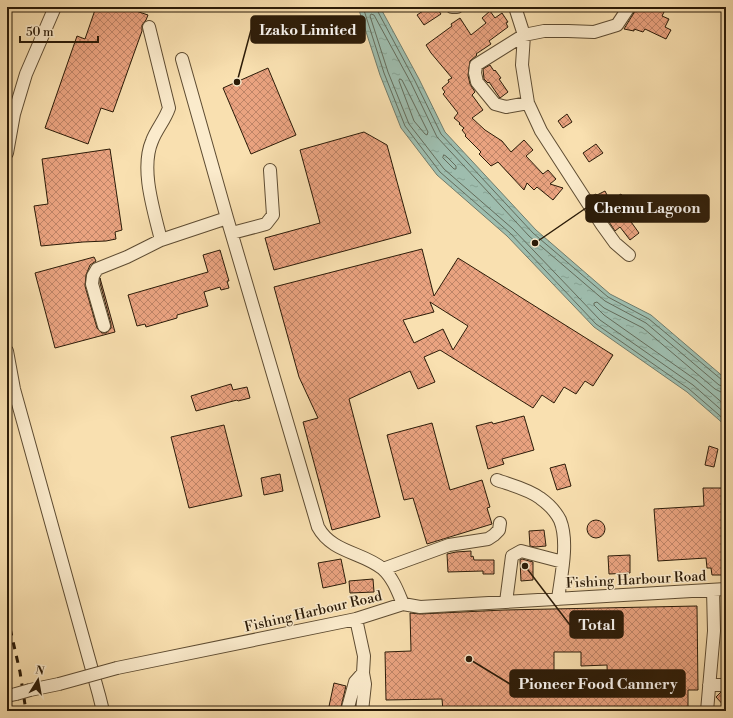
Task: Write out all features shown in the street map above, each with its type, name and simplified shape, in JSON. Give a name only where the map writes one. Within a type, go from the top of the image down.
[{"type":"street","points":[[7,153],[14,114],[26,74],[55,7]]},
{"type":"street","points":[[452,7],[457,7]]},
{"type":"street","points":[[515,7],[524,35],[522,65],[528,104],[541,131],[605,229],[615,243],[629,255]]},
{"type":"street","points":[[528,104],[506,107],[495,104],[477,82],[475,73],[476,65],[524,35],[544,32],[594,32],[617,25],[629,7]]},
{"type":"street","points":[[149,27],[169,108],[167,115],[151,142],[148,157],[148,181],[160,240]]},
{"type":"street","points":[[182,59],[318,528],[323,536],[331,543],[370,561],[383,569],[391,578],[403,604]]},
{"type":"street","points":[[232,233],[266,224],[270,220],[273,215],[270,170]]},
{"type":"street","points":[[104,326],[92,284],[98,269],[127,257],[160,240],[227,218]]},
{"type":"street","points":[[7,351],[14,389],[99,695],[102,711]]},
{"type":"street","points":[[498,480],[539,497],[549,505],[560,520],[563,532],[564,551],[558,599]]},
{"type":"street","points":[[383,569],[448,545],[488,539],[499,530],[500,523]]},
{"type":"street","points":[[506,602],[512,556],[521,552],[563,562]]},
{"type":"street","name":"Fishing Harbour Road","points":[[11,695],[117,668],[356,619],[403,604],[420,607],[726,589]]},
{"type":"street","points":[[707,711],[714,631],[713,590]]},
{"type":"street","points":[[356,619],[364,656],[363,673],[365,684],[362,711]]},
{"type":"street","points":[[347,711],[355,682],[363,673]]},
{"type":"street","points":[[709,685],[726,685]]},
{"type":"water","points":[[358,7],[380,7],[419,79],[445,132],[536,230],[610,294],[651,315],[726,379],[726,426],[687,392],[594,327],[507,236],[437,175],[401,128],[380,75]]},
{"type":"building","points":[[96,7],[124,7],[148,15],[142,25],[142,31],[113,112],[101,108],[88,144],[45,128],[77,36],[85,39]]},
{"type":"building","points":[[429,7],[436,7],[441,14],[424,25],[417,15]]},
{"type":"building","points":[[636,7],[641,9],[643,7],[658,7],[665,10],[662,16],[669,19],[665,27],[671,30],[666,39],[645,29],[643,32],[634,29],[634,31],[624,29]]},
{"type":"building","points":[[490,11],[495,18],[502,13],[508,22],[506,23],[508,27],[489,41],[491,44],[476,54],[477,55],[470,61],[468,75],[470,84],[475,92],[472,95],[483,110],[472,118],[485,130],[502,141],[511,152],[524,140],[533,150],[526,156],[543,174],[548,170],[556,179],[550,184],[563,188],[553,200],[537,187],[534,190],[527,183],[524,190],[498,162],[491,166],[479,154],[481,152],[465,136],[466,135],[462,130],[464,128],[454,118],[458,113],[443,94],[445,92],[442,88],[449,82],[448,80],[452,78],[426,45],[452,26],[451,24],[460,18],[471,35],[486,23],[482,18]]},
{"type":"building","points":[[490,65],[501,78],[499,79],[508,92],[500,98],[489,82],[488,83],[484,79],[483,69]]},
{"type":"building","points":[[268,68],[296,135],[251,154],[223,88]]},
{"type":"building","points":[[567,114],[572,122],[563,128],[558,121]]},
{"type":"building","points":[[364,132],[387,145],[411,233],[274,270],[265,238],[320,223],[300,150]]},
{"type":"building","points":[[596,144],[603,153],[589,162],[583,153]]},
{"type":"building","points":[[110,149],[122,230],[115,232],[116,239],[41,246],[34,206],[48,204],[42,159]]},
{"type":"building","points":[[605,191],[610,201],[621,194],[635,215],[629,219],[639,233],[630,240],[620,227],[615,231],[592,196]]},
{"type":"building","points":[[422,249],[434,296],[458,258],[613,355],[593,386],[585,381],[576,394],[564,387],[554,403],[542,395],[533,408],[440,350],[424,357],[435,382],[418,389],[410,371],[349,399],[380,517],[332,530],[303,422],[318,418],[299,377],[274,287]],"holes":[[[430,302],[468,326],[453,350],[443,329],[414,343],[403,320],[434,312]]]},
{"type":"building","points":[[220,250],[229,281],[227,281],[229,288],[221,290],[220,287],[204,292],[208,306],[177,315],[177,318],[146,327],[145,324],[137,326],[128,295],[208,272],[203,255]]},
{"type":"building","points":[[94,257],[96,261],[90,265],[86,275],[85,286],[97,328],[102,333],[106,333],[111,328],[111,324],[100,278],[115,332],[55,348],[35,273]]},
{"type":"building","points":[[231,384],[233,390],[247,387],[250,398],[196,411],[191,396]]},
{"type":"building","points":[[524,416],[534,450],[502,459],[504,464],[488,469],[476,426],[492,422],[493,424]]},
{"type":"building","points":[[432,423],[450,490],[482,480],[490,507],[487,508],[492,524],[427,544],[413,498],[404,500],[387,435]]},
{"type":"building","points":[[224,425],[242,496],[189,508],[171,437]]},
{"type":"building","points":[[709,446],[718,449],[714,467],[705,465]]},
{"type":"building","points":[[565,464],[571,486],[557,490],[550,468]]},
{"type":"building","points":[[280,474],[283,491],[264,495],[261,478]]},
{"type":"building","points":[[703,488],[726,488],[726,575],[712,575],[711,568],[707,568],[706,558],[658,561],[654,509],[704,506]]},
{"type":"building","points":[[596,520],[602,523],[605,529],[602,535],[596,538],[590,535],[587,529],[590,523]]},
{"type":"building","points":[[544,530],[546,546],[530,546],[529,531]]},
{"type":"building","points":[[471,551],[471,557],[473,556],[474,560],[494,560],[494,574],[483,574],[483,571],[448,572],[447,554]]},
{"type":"building","points":[[630,555],[630,573],[609,574],[608,556]]},
{"type":"building","points":[[341,559],[346,583],[323,588],[318,563]]},
{"type":"building","points":[[522,559],[533,562],[533,580],[521,581],[520,560]]},
{"type":"building","points":[[373,579],[374,592],[350,593],[349,581]]},
{"type":"building","points":[[697,606],[698,690],[688,690],[688,711],[443,711],[442,699],[386,700],[385,652],[411,651],[410,613],[420,614],[504,610]],"holes":[[[554,652],[581,652],[581,666],[607,665],[608,695],[572,696],[572,682],[554,682]]]},
{"type":"building","points":[[334,683],[346,686],[340,711],[328,711]]},
{"type":"building","points":[[721,692],[726,692],[726,708],[716,697]]},
{"type":"railway","points":[[7,615],[20,672],[26,711]]},
{"type":"place","name":"Izako Limited","points":[[237,82]]},
{"type":"place","name":"Chemu Lagoon","points":[[535,243]]},
{"type":"place","name":"Total","points":[[525,566]]},
{"type":"place","name":"Pioneer Food Cannery","points":[[469,659]]}]
